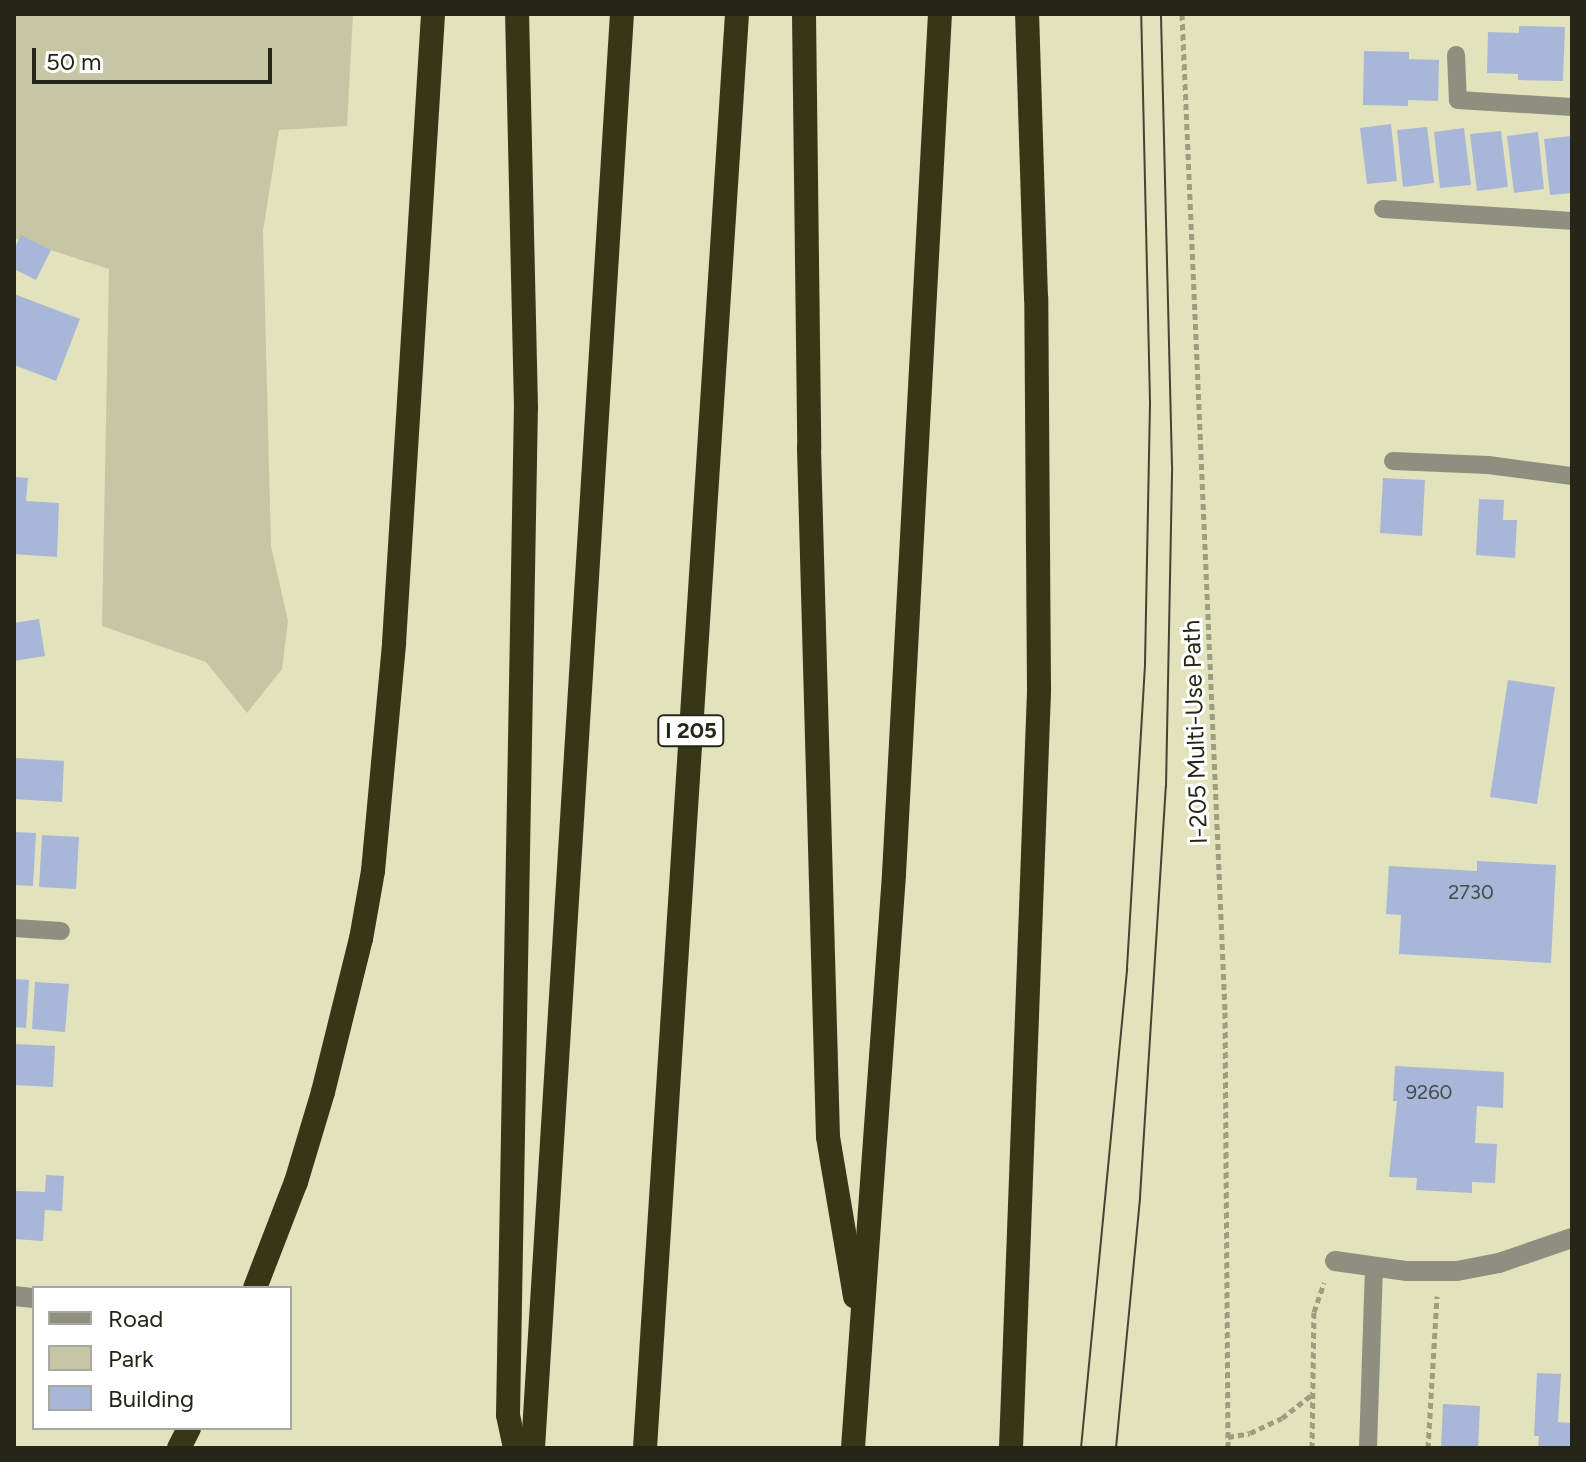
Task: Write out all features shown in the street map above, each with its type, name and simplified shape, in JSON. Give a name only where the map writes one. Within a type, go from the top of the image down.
[{"type":"highway","points":[[256,1286],[296,1182],[323,1092],[361,939],[373,871],[394,643],[433,14]]},
{"type":"highway","points":[[515,1448],[508,1415],[526,408],[517,14]]},
{"type":"highway","points":[[533,1448],[622,14]]},
{"type":"highway","name":"I 205","points":[[645,1448],[737,14]]},
{"type":"highway","points":[[804,14],[809,448],[828,1137],[862,1334]]},
{"type":"highway","points":[[853,1448],[894,874],[940,14]]},
{"type":"highway","points":[[1011,1448],[1039,690],[1036,298],[1027,14]]},
{"type":"highway","points":[[179,1448],[188,1430]]},
{"type":"street","points":[[1335,1261],[1438,1271],[1499,1263],[1572,1238]]},
{"type":"lane","points":[[1456,55],[1458,100],[1572,107]]},
{"type":"lane","points":[[1383,209],[1572,221]]},
{"type":"lane","points":[[1393,461],[1488,465],[1572,476]]},
{"type":"lane","points":[[14,928],[61,931]]},
{"type":"lane","points":[[1368,1448],[1374,1266]]},
{"type":"path","name":"I-205 Multi-Use Path","points":[[1182,14],[1225,1012],[1228,1448]]},
{"type":"path","points":[[1312,1448],[1314,1312],[1335,1261]]},
{"type":"path","points":[[1428,1448],[1438,1271]]},
{"type":"path","points":[[1228,1437],[1250,1433],[1282,1418],[1314,1394]]},
{"type":"green space","points":[[14,14],[353,14],[347,126],[279,130],[263,231],[271,546],[288,621],[282,669],[247,713],[206,662],[102,626],[109,269],[14,238]]},
{"type":"building","points":[[1519,26],[1565,27],[1563,81],[1518,80],[1518,74],[1487,73],[1488,32],[1519,33]]},
{"type":"building","points":[[1364,51],[1409,52],[1409,59],[1439,60],[1438,101],[1408,100],[1408,106],[1363,105]]},
{"type":"building","points":[[1391,124],[1397,181],[1367,184],[1360,128]]},
{"type":"building","points":[[1427,127],[1434,183],[1403,187],[1397,130]]},
{"type":"building","points":[[1464,128],[1471,185],[1440,188],[1434,132]]},
{"type":"building","points":[[1501,131],[1508,187],[1477,191],[1470,134]]},
{"type":"building","points":[[1538,132],[1544,189],[1514,193],[1507,136]]},
{"type":"building","points":[[1572,136],[1572,193],[1550,195],[1544,139]]},
{"type":"building","points":[[21,235],[51,250],[36,280],[14,269],[14,250]]},
{"type":"building","points":[[14,294],[80,319],[56,381],[14,365]]},
{"type":"building","points":[[14,477],[28,478],[26,501],[59,503],[57,557],[14,554]]},
{"type":"building","points":[[1383,478],[1425,480],[1422,536],[1380,533]]},
{"type":"building","points":[[1479,499],[1504,500],[1503,520],[1517,520],[1515,558],[1476,555]]},
{"type":"building","points":[[39,619],[45,656],[14,661],[14,623]]},
{"type":"building","points":[[1508,680],[1555,687],[1537,804],[1490,797]]},
{"type":"building","points":[[16,758],[64,761],[62,802],[14,799]]},
{"type":"building","points":[[14,832],[36,833],[33,886],[14,885]]},
{"type":"building","points":[[42,835],[79,837],[76,889],[39,887]]},
{"type":"building","points":[[1477,861],[1556,865],[1551,963],[1399,954],[1401,915],[1386,914],[1389,866],[1477,871]]},
{"type":"building","points":[[14,979],[29,980],[26,1028],[14,1027]]},
{"type":"building","points":[[35,982],[69,984],[65,1032],[32,1029]]},
{"type":"building","points":[[15,1044],[55,1046],[53,1087],[14,1085]]},
{"type":"building","points":[[1395,1066],[1504,1072],[1503,1108],[1477,1106],[1475,1143],[1497,1144],[1495,1183],[1472,1182],[1472,1193],[1416,1190],[1417,1178],[1389,1177],[1397,1101],[1393,1101]]},
{"type":"building","points":[[46,1175],[64,1176],[62,1211],[45,1210],[43,1241],[14,1239],[14,1191],[45,1192]]},
{"type":"building","points":[[1537,1373],[1561,1374],[1558,1422],[1572,1423],[1572,1448],[1538,1448],[1539,1436],[1534,1436]]},
{"type":"building","points":[[1443,1404],[1480,1406],[1478,1448],[1441,1448]]},
{"type":"tram line","points":[[1081,1448],[1127,968],[1145,664],[1150,402],[1141,14]]},
{"type":"tram line","points":[[1116,1448],[1140,1197],[1166,787],[1172,466],[1161,14]]}]
